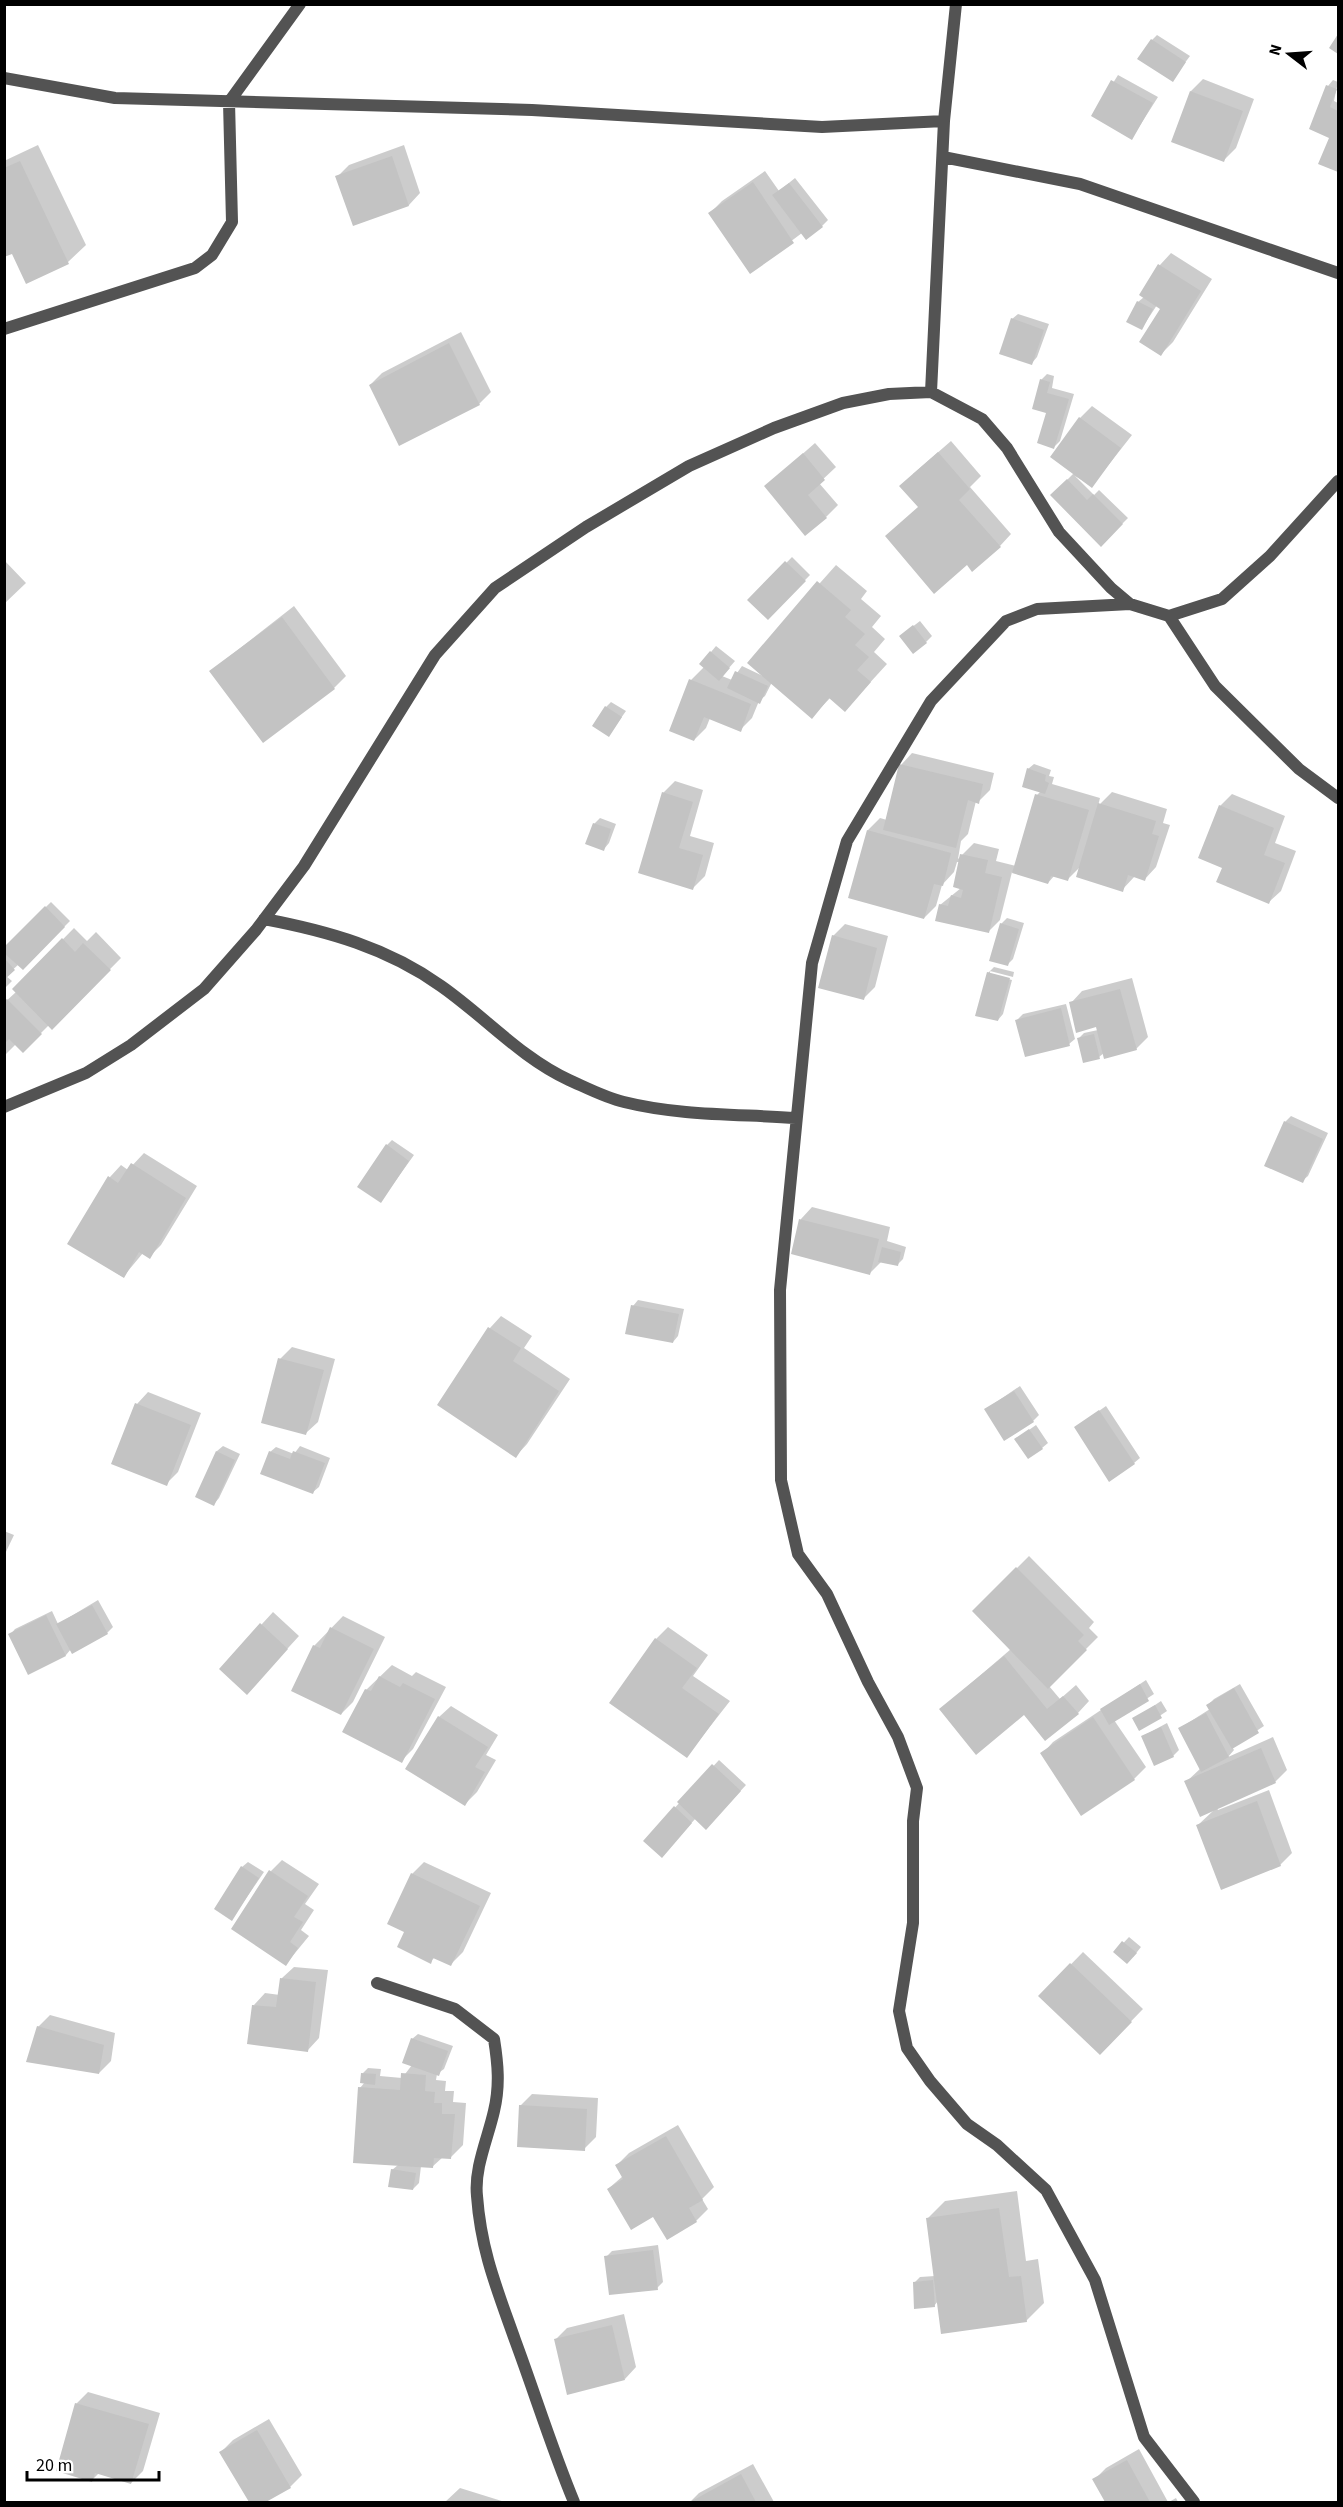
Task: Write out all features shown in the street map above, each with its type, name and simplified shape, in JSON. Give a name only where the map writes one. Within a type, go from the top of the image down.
[{"type":"street","points":[[4,330],[195,268],[212,255],[232,222],[229,102],[300,4]]},
{"type":"street","points":[[931,392],[944,121],[956,4]]},
{"type":"street","points":[[4,78],[115,98],[532,110],[822,128],[944,121]]},
{"type":"street","points":[[943,157],[1080,184],[1338,273]]},
{"type":"street","points":[[4,1107],[86,1073],[131,1045],[204,989],[264,919],[304,866],[435,655],[495,588],[586,527],[689,466],[774,428],[843,403],[889,394],[931,392],[982,419],[1007,448],[1059,532],[1111,588],[1130,604]]},
{"type":"street","points":[[1194,2502],[1144,2438],[1095,2280],[1046,2190],[997,2145],[967,2124],[930,2081],[907,2048],[899,2011],[914,1923],[912,1821],[917,1788],[898,1737],[868,1682],[827,1594],[798,1554],[781,1480],[780,1290],[812,963],[847,841],[931,701],[1006,621],[1037,609],[1130,604],[1170,616],[1222,598],[1270,556],[1338,481]]},
{"type":"street","points":[[1170,616],[1215,686],[1299,769],[1338,798]]},
{"type":"street","points":[[264,919],[312,928],[351,939],[393,957],[441,986],[526,1054],[567,1079],[622,1102],[671,1111],[796,1118]]},
{"type":"street","points":[[377,1983],[455,2009],[494,2039],[500,2071],[495,2110],[476,2192],[482,2243],[494,2287],[515,2339],[547,2438],[574,2502]]},
{"type":"building","points":[[1338,34],[1338,54],[1329,48]]},
{"type":"building","points":[[1151,39],[1186,62],[1173,82],[1137,59]]},
{"type":"building","points":[[1111,80],[1153,103],[1132,140],[1091,116]]},
{"type":"building","points":[[1326,85],[1337,89],[1330,107],[1338,111],[1338,172],[1318,164],[1329,138],[1309,129]]},
{"type":"building","points":[[1190,91],[1243,111],[1224,162],[1171,142]]},
{"type":"building","points":[[392,156],[409,206],[353,226],[335,176]]},
{"type":"building","points":[[20,161],[69,264],[26,284],[12,254],[4,257],[4,168]]},
{"type":"building","points":[[753,182],[794,243],[750,274],[708,213]]},
{"type":"building","points":[[789,183],[823,227],[806,240],[772,195]]},
{"type":"building","points":[[1158,264],[1201,291],[1161,356],[1139,342],[1160,309],[1139,295]]},
{"type":"building","points":[[1137,301],[1153,309],[1142,330],[1126,322]]},
{"type":"building","points":[[1011,318],[1044,330],[1032,365],[999,354]]},
{"type":"building","points":[[449,343],[480,405],[399,446],[369,385]]},
{"type":"building","points":[[1040,379],[1050,382],[1047,393],[1069,399],[1054,449],[1037,443],[1046,413],[1032,409]]},
{"type":"building","points":[[1079,417],[1121,448],[1092,488],[1050,457]]},
{"type":"building","points":[[938,452],[970,489],[959,500],[1001,547],[972,572],[967,565],[934,594],[885,536],[918,507],[899,486]]},
{"type":"building","points":[[803,453],[825,480],[808,495],[827,518],[805,536],[764,486]]},
{"type":"building","points":[[1067,479],[1087,500],[1093,494],[1123,524],[1101,547],[1050,495]]},
{"type":"building","points":[[785,561],[806,581],[768,620],[747,600]]},
{"type":"building","points":[[817,581],[851,610],[845,617],[865,634],[855,645],[869,657],[857,670],[871,682],[845,712],[829,698],[812,719],[747,663]]},
{"type":"building","points":[[282,617],[335,689],[263,743],[209,671]]},
{"type":"building","points":[[913,625],[927,643],[913,654],[899,636]]},
{"type":"building","points":[[710,651],[730,668],[719,681],[699,664]]},
{"type":"building","points":[[735,671],[768,686],[760,704],[727,688]]},
{"type":"building","points":[[689,679],[751,704],[741,732],[704,717],[694,741],[669,731]]},
{"type":"building","points":[[605,706],[622,717],[609,737],[592,726]]},
{"type":"building","points":[[899,764],[983,784],[979,804],[968,800],[956,848],[883,830]]},
{"type":"building","points":[[1027,768],[1046,775],[1045,781],[1049,783],[1045,794],[1022,787]]},
{"type":"building","points":[[662,792],[693,802],[679,848],[703,855],[693,890],[638,873]]},
{"type":"building","points":[[1035,794],[1089,810],[1068,881],[1051,876],[1048,884],[1012,873]]},
{"type":"building","points":[[1098,803],[1156,821],[1152,834],[1159,836],[1145,881],[1128,875],[1123,892],[1076,877]]},
{"type":"building","points":[[1219,805],[1274,828],[1264,855],[1285,863],[1269,904],[1216,882],[1222,868],[1198,858]]},
{"type":"building","points":[[593,823],[611,829],[604,851],[585,844]]},
{"type":"building","points":[[867,830],[951,853],[943,886],[934,884],[924,919],[848,898]]},
{"type":"building","points":[[960,854],[988,860],[985,873],[1002,877],[989,933],[935,921],[939,904],[948,906],[951,895],[961,898],[963,890],[953,887]]},
{"type":"building","points":[[45,906],[65,927],[23,970],[4,953],[4,947]]},
{"type":"building","points":[[1000,923],[1019,929],[1008,966],[989,961]]},
{"type":"building","points":[[832,935],[877,948],[864,1000],[818,988]]},
{"type":"building","points":[[62,938],[75,952],[83,943],[111,970],[52,1030],[12,989]]},
{"type":"building","points":[[4,958],[15,970],[4,980]]},
{"type":"building","points":[[987,972],[1010,978],[998,1021],[975,1016]]},
{"type":"building","points":[[1120,989],[1137,1050],[1104,1059],[1096,1027],[1076,1033],[1069,1002]]},
{"type":"building","points":[[7,999],[42,1034],[23,1053],[9,1039],[4,1044],[4,1001]]},
{"type":"building","points":[[1061,1008],[1070,1046],[1025,1057],[1015,1020]]},
{"type":"building","points":[[1094,1034],[1100,1059],[1083,1063],[1077,1038]]},
{"type":"building","points":[[1284,1121],[1323,1139],[1303,1183],[1264,1166]]},
{"type":"building","points":[[386,1144],[409,1161],[381,1203],[357,1187]]},
{"type":"building","points":[[131,1163],[186,1198],[150,1259],[139,1252],[124,1278],[67,1244],[108,1176],[118,1183]]},
{"type":"building","points":[[799,1219],[879,1239],[870,1275],[791,1254]]},
{"type":"building","points":[[882,1247],[901,1252],[898,1266],[878,1262]]},
{"type":"building","points":[[631,1305],[679,1314],[673,1343],[625,1334]]},
{"type":"building","points":[[488,1327],[521,1348],[513,1361],[559,1391],[516,1458],[437,1405]]},
{"type":"building","points":[[278,1358],[324,1370],[306,1435],[261,1423]]},
{"type":"building","points":[[1014,1391],[1034,1422],[1004,1441],[984,1409]]},
{"type":"building","points":[[135,1403],[191,1425],[167,1486],[111,1464]]},
{"type":"building","points":[[1099,1410],[1135,1464],[1109,1482],[1074,1427]]},
{"type":"building","points":[[1029,1429],[1043,1449],[1028,1459],[1014,1439]]},
{"type":"building","points":[[216,1451],[235,1460],[214,1506],[195,1497]]},
{"type":"building","points":[[269,1451],[290,1459],[293,1451],[325,1463],[313,1494],[260,1474]]},
{"type":"building","points":[[1016,1567],[1084,1635],[1078,1641],[1087,1650],[1048,1689],[972,1611]]},
{"type":"building","points":[[92,1605],[108,1634],[72,1654],[56,1624]]},
{"type":"building","points":[[46,1615],[66,1656],[28,1675],[8,1634]]},
{"type":"building","points":[[260,1623],[288,1649],[247,1695],[219,1669]]},
{"type":"building","points":[[330,1627],[374,1649],[341,1715],[291,1691],[313,1645],[320,1648]]},
{"type":"building","points":[[655,1638],[697,1668],[682,1688],[719,1714],[687,1758],[609,1703]]},
{"type":"building","points":[[1004,1656],[1047,1709],[1063,1696],[1079,1714],[1045,1741],[1024,1715],[976,1755],[939,1709]]},
{"type":"building","points":[[379,1676],[400,1687],[403,1683],[435,1699],[402,1763],[342,1732],[365,1689],[371,1691]]},
{"type":"building","points":[[1140,1684],[1149,1701],[1109,1725],[1100,1709]]},
{"type":"building","points":[[1234,1688],[1259,1733],[1232,1749],[1206,1705]]},
{"type":"building","points":[[1155,1705],[1162,1718],[1139,1731],[1132,1718]]},
{"type":"building","points":[[1206,1713],[1229,1757],[1201,1772],[1178,1728]]},
{"type":"building","points":[[438,1716],[488,1747],[475,1767],[485,1772],[465,1806],[405,1769]]},
{"type":"building","points":[[1093,1717],[1135,1780],[1081,1816],[1040,1753]]},
{"type":"building","points":[[1161,1727],[1174,1757],[1154,1766],[1141,1736]]},
{"type":"building","points":[[1261,1748],[1276,1783],[1200,1817],[1184,1781]]},
{"type":"building","points":[[712,1764],[741,1791],[706,1830],[677,1802]]},
{"type":"building","points":[[1257,1801],[1281,1866],[1221,1890],[1196,1825]]},
{"type":"building","points":[[674,1806],[692,1823],[662,1858],[643,1841]]},
{"type":"building","points":[[241,1866],[259,1878],[232,1921],[214,1909]]},
{"type":"building","points":[[269,1870],[308,1896],[294,1917],[303,1922],[290,1942],[298,1948],[286,1966],[231,1929]]},
{"type":"building","points":[[411,1873],[480,1906],[451,1966],[433,1958],[431,1964],[397,1947],[404,1932],[387,1924]]},
{"type":"building","points":[[1122,1941],[1137,1953],[1127,1964],[1113,1952]]},
{"type":"building","points":[[1070,1963],[1132,2022],[1100,2055],[1038,1996]]},
{"type":"building","points":[[280,1978],[316,1982],[308,2052],[247,2044],[252,2005],[276,2007]]},
{"type":"building","points":[[37,2026],[104,2045],[99,2074],[26,2062]]},
{"type":"building","points":[[411,2038],[448,2051],[439,2076],[402,2063]]},
{"type":"building","points":[[361,2073],[376,2074],[375,2085],[360,2083]]},
{"type":"building","points":[[401,2073],[426,2075],[425,2091],[435,2092],[434,2103],[442,2103],[442,2114],[455,2114],[451,2159],[434,2158],[433,2168],[353,2163],[358,2087],[400,2090]]},
{"type":"building","points":[[519,2105],[587,2109],[585,2151],[517,2147]]},
{"type":"building","points":[[666,2136],[703,2200],[689,2208],[697,2222],[667,2240],[653,2217],[631,2230],[607,2189],[623,2179],[615,2165]]},
{"type":"building","points":[[391,2169],[416,2173],[413,2190],[388,2187]]},
{"type":"building","points":[[999,2208],[1009,2277],[1021,2276],[1027,2322],[941,2334],[926,2218]]},
{"type":"building","points":[[653,2250],[658,2290],[609,2295],[604,2256]]},
{"type":"building","points":[[933,2280],[935,2307],[914,2309],[913,2282]]},
{"type":"building","points":[[612,2325],[625,2380],[567,2395],[554,2339]]},
{"type":"building","points":[[75,2403],[149,2424],[131,2484],[95,2473],[92,2482],[56,2471]]},
{"type":"building","points":[[257,2430],[291,2488],[266,2502],[249,2502],[219,2452]]},
{"type":"building","points":[[1127,2460],[1150,2502],[1105,2502],[1092,2479]]},
{"type":"building","points":[[741,2474],[756,2502],[690,2502]]}]
